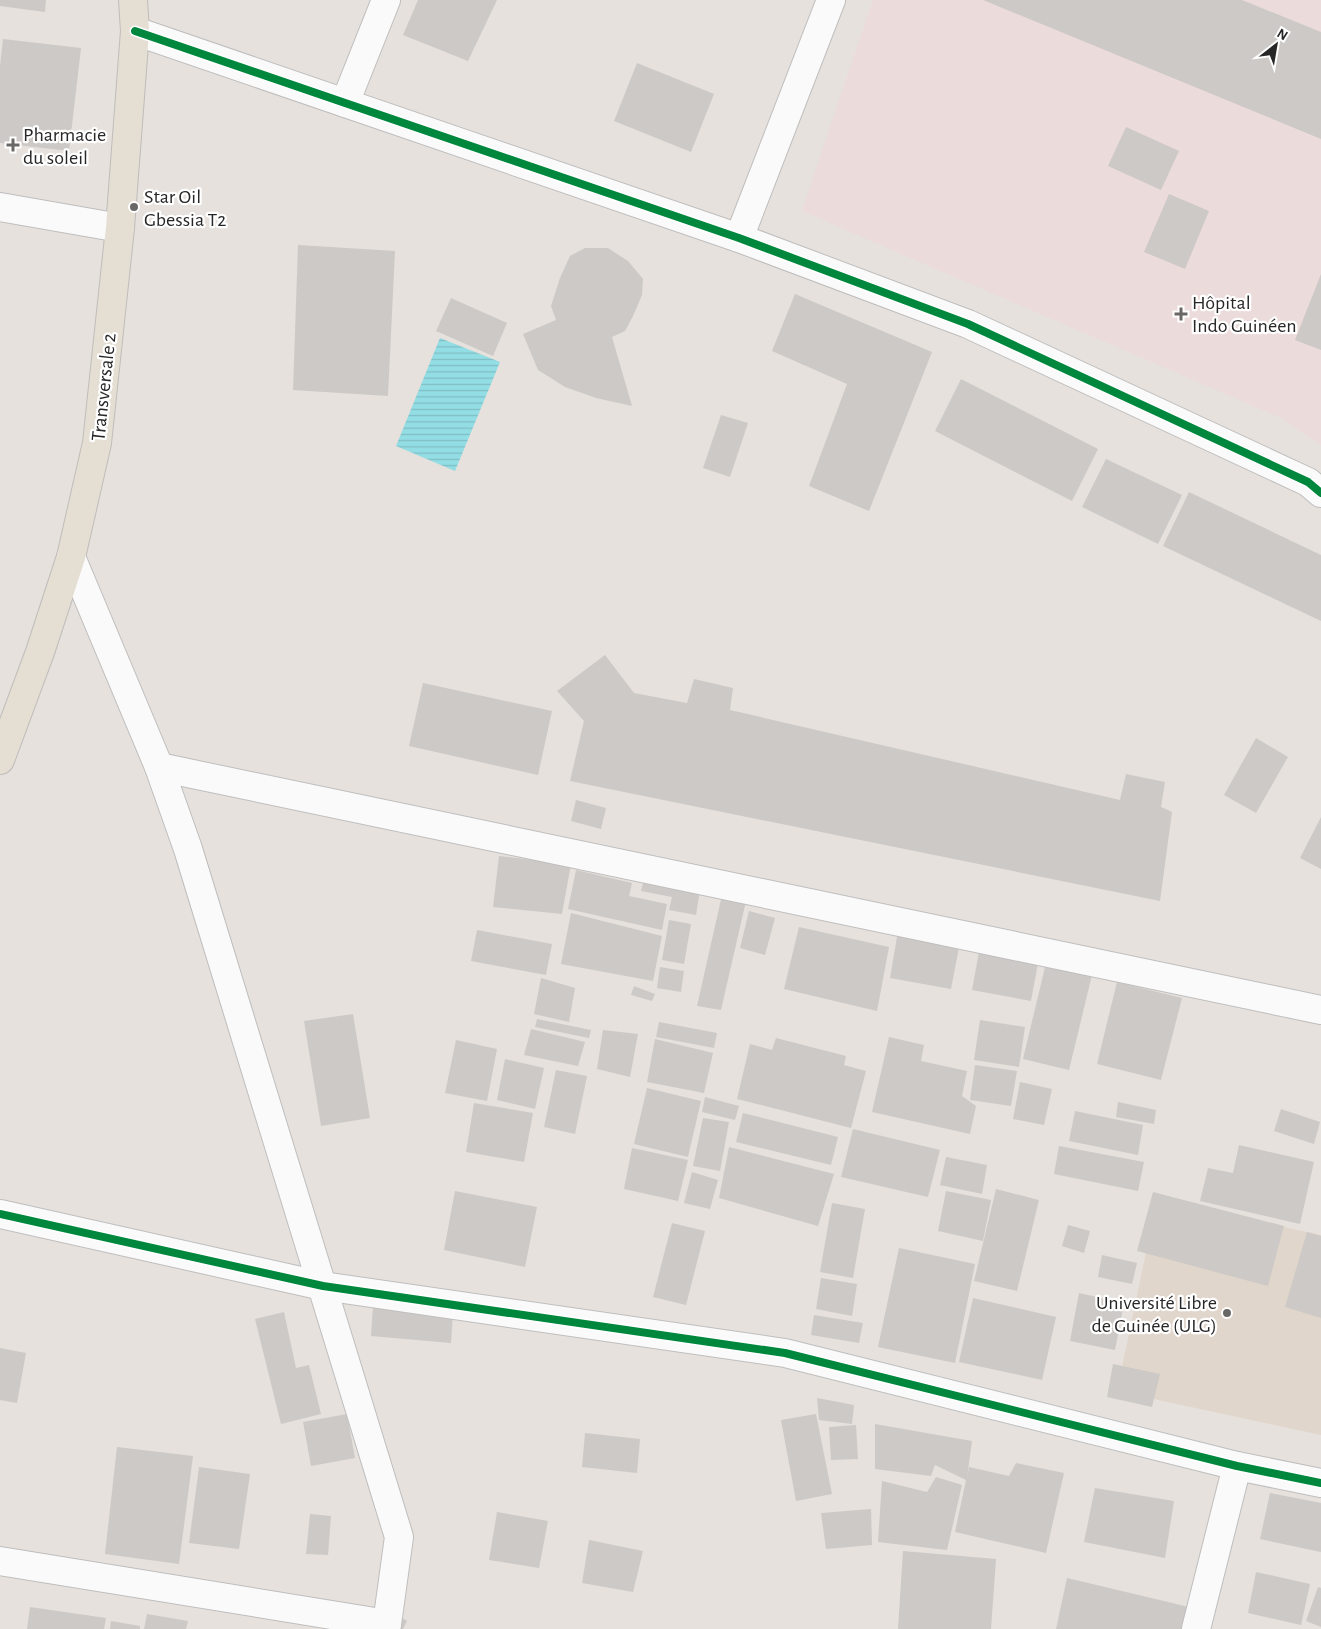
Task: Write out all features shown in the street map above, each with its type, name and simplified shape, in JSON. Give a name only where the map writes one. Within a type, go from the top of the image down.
[{"type":"main road","name":"Transversale 2","points":[[0,760],[40,652],[71,557],[97,443],[120,228],[135,31],[132,0]]},
{"type":"street","points":[[344,103],[386,0]]},
{"type":"street","points":[[739,238],[831,0]]},
{"type":"street","points":[[135,31],[739,238],[968,324],[1308,482],[1321,493]]},
{"type":"street","points":[[0,207],[120,228]]},
{"type":"street","points":[[0,1562],[385,1627],[399,1537],[188,850],[159,767],[71,557]]},
{"type":"street","points":[[159,767],[1321,1010]]},
{"type":"street","points":[[0,1214],[323,1286],[784,1354],[1237,1466],[1321,1483]]},
{"type":"street","points":[[1196,1629],[1237,1466]]},
{"type":"shaded area","name":"Hôpital Indo Guinéen","points":[[873,0],[1321,0],[1321,445],[1281,418],[802,211]]},
{"type":"shaded area","name":"Université Libre de Guinée (ULG)","points":[[1157,1200],[1321,1235],[1321,1435],[1117,1391]]},
{"type":"water","points":[[440,338],[500,362],[455,471],[396,446]]},
{"type":"building","points":[[0,0],[46,0],[45,12],[0,6]]},
{"type":"building","points":[[418,0],[497,0],[468,61],[403,35]]},
{"type":"building","points":[[983,0],[1242,0],[1321,32],[1321,139]]},
{"type":"building","points":[[3,39],[81,48],[69,151],[0,143],[0,66]]},
{"type":"building","points":[[637,63],[714,94],[691,152],[614,121]]},
{"type":"building","points":[[1126,127],[1179,151],[1161,190],[1108,166]]},
{"type":"building","points":[[1169,194],[1209,211],[1185,269],[1144,252]]},
{"type":"building","points":[[298,245],[395,251],[388,396],[293,390]]},
{"type":"building","points":[[585,248],[608,248],[628,261],[643,279],[642,295],[625,331],[612,337],[632,406],[596,398],[565,387],[538,370],[523,334],[556,320],[551,306],[560,278],[570,256]]},
{"type":"building","points":[[1321,274],[1321,350],[1295,340]]},
{"type":"building","points":[[795,294],[932,352],[869,511],[809,486],[847,384],[772,351]]},
{"type":"building","points":[[451,298],[507,323],[493,356],[436,331]]},
{"type":"building","points":[[961,379],[1098,449],[1072,501],[935,431]]},
{"type":"building","points":[[721,415],[748,423],[730,477],[703,468]]},
{"type":"building","points":[[1106,459],[1182,495],[1158,544],[1082,507]]},
{"type":"building","points":[[1189,492],[1321,555],[1321,621],[1163,546]]},
{"type":"building","points":[[605,655],[634,693],[687,703],[694,679],[733,688],[730,710],[1120,800],[1126,774],[1165,782],[1161,807],[1172,812],[1160,901],[570,781],[584,721],[557,691]]},
{"type":"building","points":[[423,683],[552,711],[538,775],[409,746]]},
{"type":"building","points":[[1256,738],[1288,757],[1256,813],[1224,795]]},
{"type":"building","points":[[576,800],[606,808],[601,829],[571,821]]},
{"type":"building","points":[[1321,817],[1321,869],[1300,858]]},
{"type":"building","points":[[499,856],[571,864],[562,914],[493,907]]},
{"type":"building","points":[[576,870],[632,883],[629,896],[667,904],[662,930],[568,909]]},
{"type":"building","points":[[644,879],[700,890],[696,915],[669,910],[672,897],[641,891]]},
{"type":"building","points":[[722,895],[746,901],[721,1010],[697,1006]]},
{"type":"building","points":[[749,911],[775,918],[765,955],[740,948]]},
{"type":"building","points":[[571,913],[662,936],[653,981],[561,964]]},
{"type":"building","points":[[669,920],[691,924],[684,964],[662,960]]},
{"type":"building","points":[[799,927],[889,947],[877,1011],[784,989]]},
{"type":"building","points":[[477,930],[552,944],[546,975],[471,961]]},
{"type":"building","points":[[898,931],[960,942],[951,989],[890,978]]},
{"type":"building","points":[[979,952],[1038,963],[1031,1001],[972,990]]},
{"type":"building","points":[[1046,963],[1092,975],[1069,1070],[1023,1059]]},
{"type":"building","points":[[660,967],[684,971],[681,992],[657,988]]},
{"type":"building","points":[[541,978],[575,988],[569,1022],[534,1014]]},
{"type":"building","points":[[1117,982],[1182,998],[1161,1080],[1097,1064]]},
{"type":"building","points":[[634,986],[655,994],[652,1001],[631,995]]},
{"type":"building","points":[[353,1014],[370,1118],[321,1126],[304,1021]]},
{"type":"building","points":[[537,1019],[591,1030],[589,1038],[535,1027]]},
{"type":"building","points":[[980,1020],[1025,1027],[1019,1067],[974,1060]]},
{"type":"building","points":[[659,1022],[717,1033],[714,1048],[656,1037]]},
{"type":"building","points":[[531,1029],[585,1042],[578,1066],[524,1055]]},
{"type":"building","points":[[603,1030],[638,1034],[630,1077],[597,1069]]},
{"type":"building","points":[[889,1037],[924,1045],[921,1061],[967,1071],[962,1096],[976,1106],[970,1134],[872,1112]]},
{"type":"building","points":[[776,1038],[846,1056],[844,1065],[866,1071],[851,1128],[737,1099],[750,1044],[772,1050]]},
{"type":"building","points":[[655,1039],[713,1053],[704,1093],[647,1082]]},
{"type":"building","points":[[456,1040],[497,1049],[487,1101],[445,1093]]},
{"type":"building","points":[[505,1059],[544,1068],[535,1109],[497,1100]]},
{"type":"building","points":[[975,1065],[1017,1071],[1011,1106],[970,1100]]},
{"type":"building","points":[[556,1070],[587,1076],[575,1134],[544,1127]]},
{"type":"building","points":[[1020,1082],[1052,1089],[1044,1125],[1013,1119]]},
{"type":"building","points":[[647,1088],[701,1101],[688,1157],[634,1144]]},
{"type":"building","points":[[705,1097],[739,1106],[735,1120],[702,1112]]},
{"type":"building","points":[[1118,1102],[1156,1110],[1154,1124],[1116,1117]]},
{"type":"building","points":[[474,1103],[533,1113],[524,1162],[466,1152]]},
{"type":"building","points":[[1281,1109],[1320,1122],[1314,1144],[1274,1131]]},
{"type":"building","points":[[1075,1111],[1143,1125],[1138,1155],[1069,1141]]},
{"type":"building","points":[[743,1113],[838,1137],[831,1165],[736,1142]]},
{"type":"building","points":[[703,1118],[729,1122],[720,1171],[693,1166]]},
{"type":"building","points":[[853,1129],[940,1150],[928,1197],[841,1177]]},
{"type":"building","points":[[1239,1145],[1314,1162],[1300,1224],[1200,1201],[1208,1168],[1233,1173]]},
{"type":"building","points":[[1059,1146],[1144,1162],[1138,1191],[1054,1174]]},
{"type":"building","points":[[729,1147],[834,1174],[818,1226],[719,1198]]},
{"type":"building","points":[[632,1148],[688,1160],[678,1201],[624,1189]]},
{"type":"building","points":[[946,1157],[987,1165],[982,1194],[940,1185]]},
{"type":"building","points":[[692,1172],[718,1180],[710,1209],[684,1203]]},
{"type":"building","points":[[996,1189],[1039,1200],[1017,1291],[974,1281]]},
{"type":"building","points":[[455,1191],[537,1207],[525,1267],[444,1250]]},
{"type":"building","points":[[946,1191],[991,1200],[983,1241],[938,1231]]},
{"type":"building","points":[[1153,1192],[1284,1226],[1268,1286],[1137,1251]]},
{"type":"building","points":[[832,1203],[865,1209],[853,1278],[820,1272]]},
{"type":"building","points":[[672,1223],[705,1231],[686,1305],[653,1297]]},
{"type":"building","points":[[1068,1225],[1090,1231],[1084,1253],[1062,1246]]},
{"type":"building","points":[[1307,1232],[1321,1236],[1321,1318],[1285,1307]]},
{"type":"building","points":[[899,1248],[975,1264],[955,1363],[878,1347]]},
{"type":"building","points":[[1102,1255],[1137,1263],[1132,1284],[1098,1277]]},
{"type":"building","points":[[821,1278],[857,1284],[852,1316],[816,1309]]},
{"type":"building","points":[[1079,1293],[1124,1303],[1115,1350],[1070,1341]]},
{"type":"building","points":[[973,1298],[1056,1317],[1042,1380],[959,1362]]},
{"type":"building","points":[[373,1306],[453,1313],[451,1343],[371,1336]]},
{"type":"building","points":[[284,1312],[296,1368],[309,1365],[321,1414],[281,1424],[255,1319]]},
{"type":"building","points":[[814,1315],[863,1323],[859,1343],[811,1335]]},
{"type":"building","points":[[0,1348],[26,1353],[17,1403],[0,1400]]},
{"type":"building","points":[[1113,1364],[1160,1374],[1152,1407],[1107,1397]]},
{"type":"building","points":[[817,1398],[854,1405],[852,1424],[819,1420]]},
{"type":"building","points":[[347,1414],[355,1458],[311,1466],[303,1422]]},
{"type":"building","points":[[816,1414],[832,1494],[796,1501],[781,1420]]},
{"type":"building","points":[[875,1424],[972,1441],[967,1478],[969,1467],[1009,1476],[1016,1463],[1064,1473],[1046,1553],[955,1532],[966,1480],[935,1465],[931,1476],[875,1469]]},
{"type":"building","points":[[856,1425],[858,1459],[831,1460],[829,1427]]},
{"type":"building","points":[[585,1433],[640,1439],[637,1473],[582,1467]]},
{"type":"building","points":[[117,1447],[193,1456],[179,1564],[105,1554]]},
{"type":"building","points":[[199,1467],[250,1474],[239,1549],[189,1543]]},
{"type":"building","points":[[936,1477],[962,1485],[947,1550],[878,1542],[882,1481],[927,1492]]},
{"type":"building","points":[[1095,1488],[1174,1501],[1165,1558],[1084,1542]]},
{"type":"building","points":[[1270,1493],[1321,1503],[1321,1552],[1260,1539]]},
{"type":"building","points":[[871,1509],[872,1545],[826,1549],[821,1513]]},
{"type":"building","points":[[497,1512],[548,1521],[539,1568],[489,1560]]},
{"type":"building","points":[[310,1514],[331,1516],[328,1555],[306,1554]]},
{"type":"building","points":[[589,1540],[643,1551],[633,1592],[582,1583]]},
{"type":"building","points":[[903,1551],[996,1559],[991,1629],[898,1629]]},
{"type":"building","points":[[1256,1572],[1310,1584],[1301,1625],[1248,1613]]},
{"type":"building","points":[[1067,1578],[1189,1607],[1184,1629],[1056,1629]]},
{"type":"building","points":[[1318,1587],[1321,1588],[1321,1627],[1306,1621]]},
{"type":"building","points":[[30,1607],[106,1618],[104,1629],[27,1629]]},
{"type":"building","points":[[147,1614],[188,1621],[186,1629],[144,1629]]},
{"type":"building","points":[[396,1614],[407,1621],[403,1629],[398,1629]]},
{"type":"building","points":[[111,1621],[140,1626],[140,1629],[110,1629]]},
{"type":"cycle path","points":[[135,31],[739,238],[968,324],[1308,482],[1321,493]]},
{"type":"cycle path","points":[[0,1214],[323,1286],[785,1353],[1237,1466],[1321,1483]]},
{"type":"place","name":"Pharmacie du soleil","points":[[13,145]]},
{"type":"place","name":"Star Oil Gbessia T2","points":[[134,207]]},
{"type":"place","name":"Hôpital Indo Guinéen","points":[[1181,314]]},
{"type":"place","name":"Université Libre de Guinée (ULG)","points":[[1227,1313]]}]
